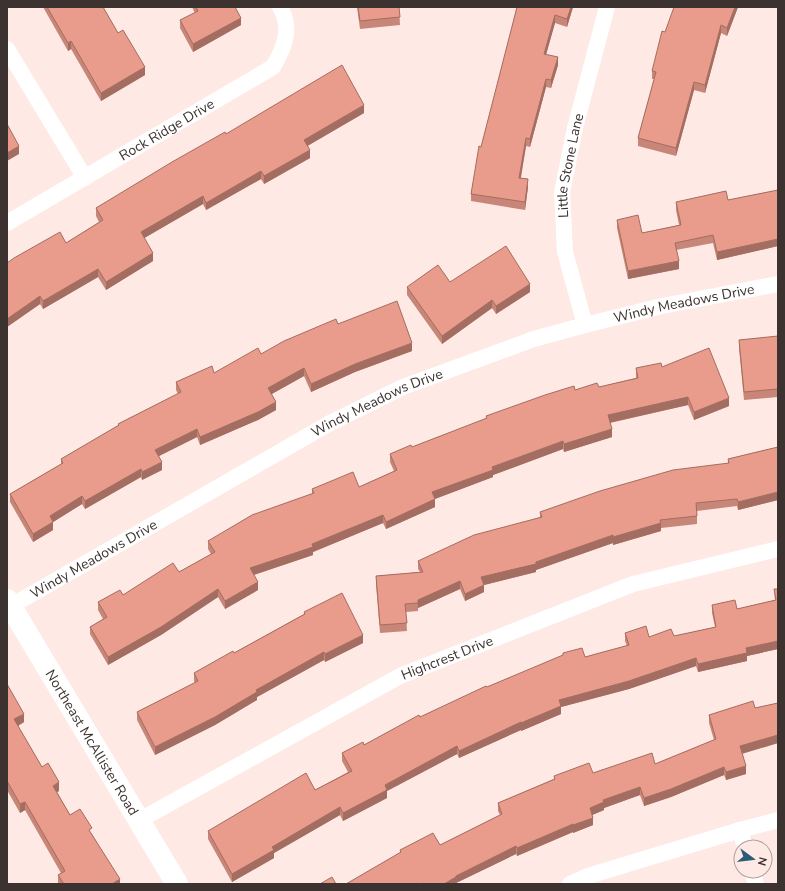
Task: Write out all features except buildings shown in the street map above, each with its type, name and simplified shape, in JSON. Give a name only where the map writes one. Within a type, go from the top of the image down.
[{"type":"street","name":"Little Stone Lane","points":[[585,325],[565,252],[562,192],[575,128],[608,7]]},
{"type":"street","name":"Rock Ridge Drive","points":[[7,223],[273,67],[282,51],[287,30],[281,8]]},
{"type":"street","points":[[7,49],[85,178]]},
{"type":"street","name":"Windy Meadows Drive","points":[[9,603],[330,423],[403,387],[534,339],[662,306],[778,284]]},
{"type":"street","name":"Highcrest Drive","points":[[138,821],[400,676],[633,584],[778,549]]},
{"type":"street","name":"Northeast McAllister Road","points":[[9,603],[177,884]]},
{"type":"street","points":[[570,884],[588,876],[778,820]]},
{"type":"street","points":[[740,830],[743,839]]}]
